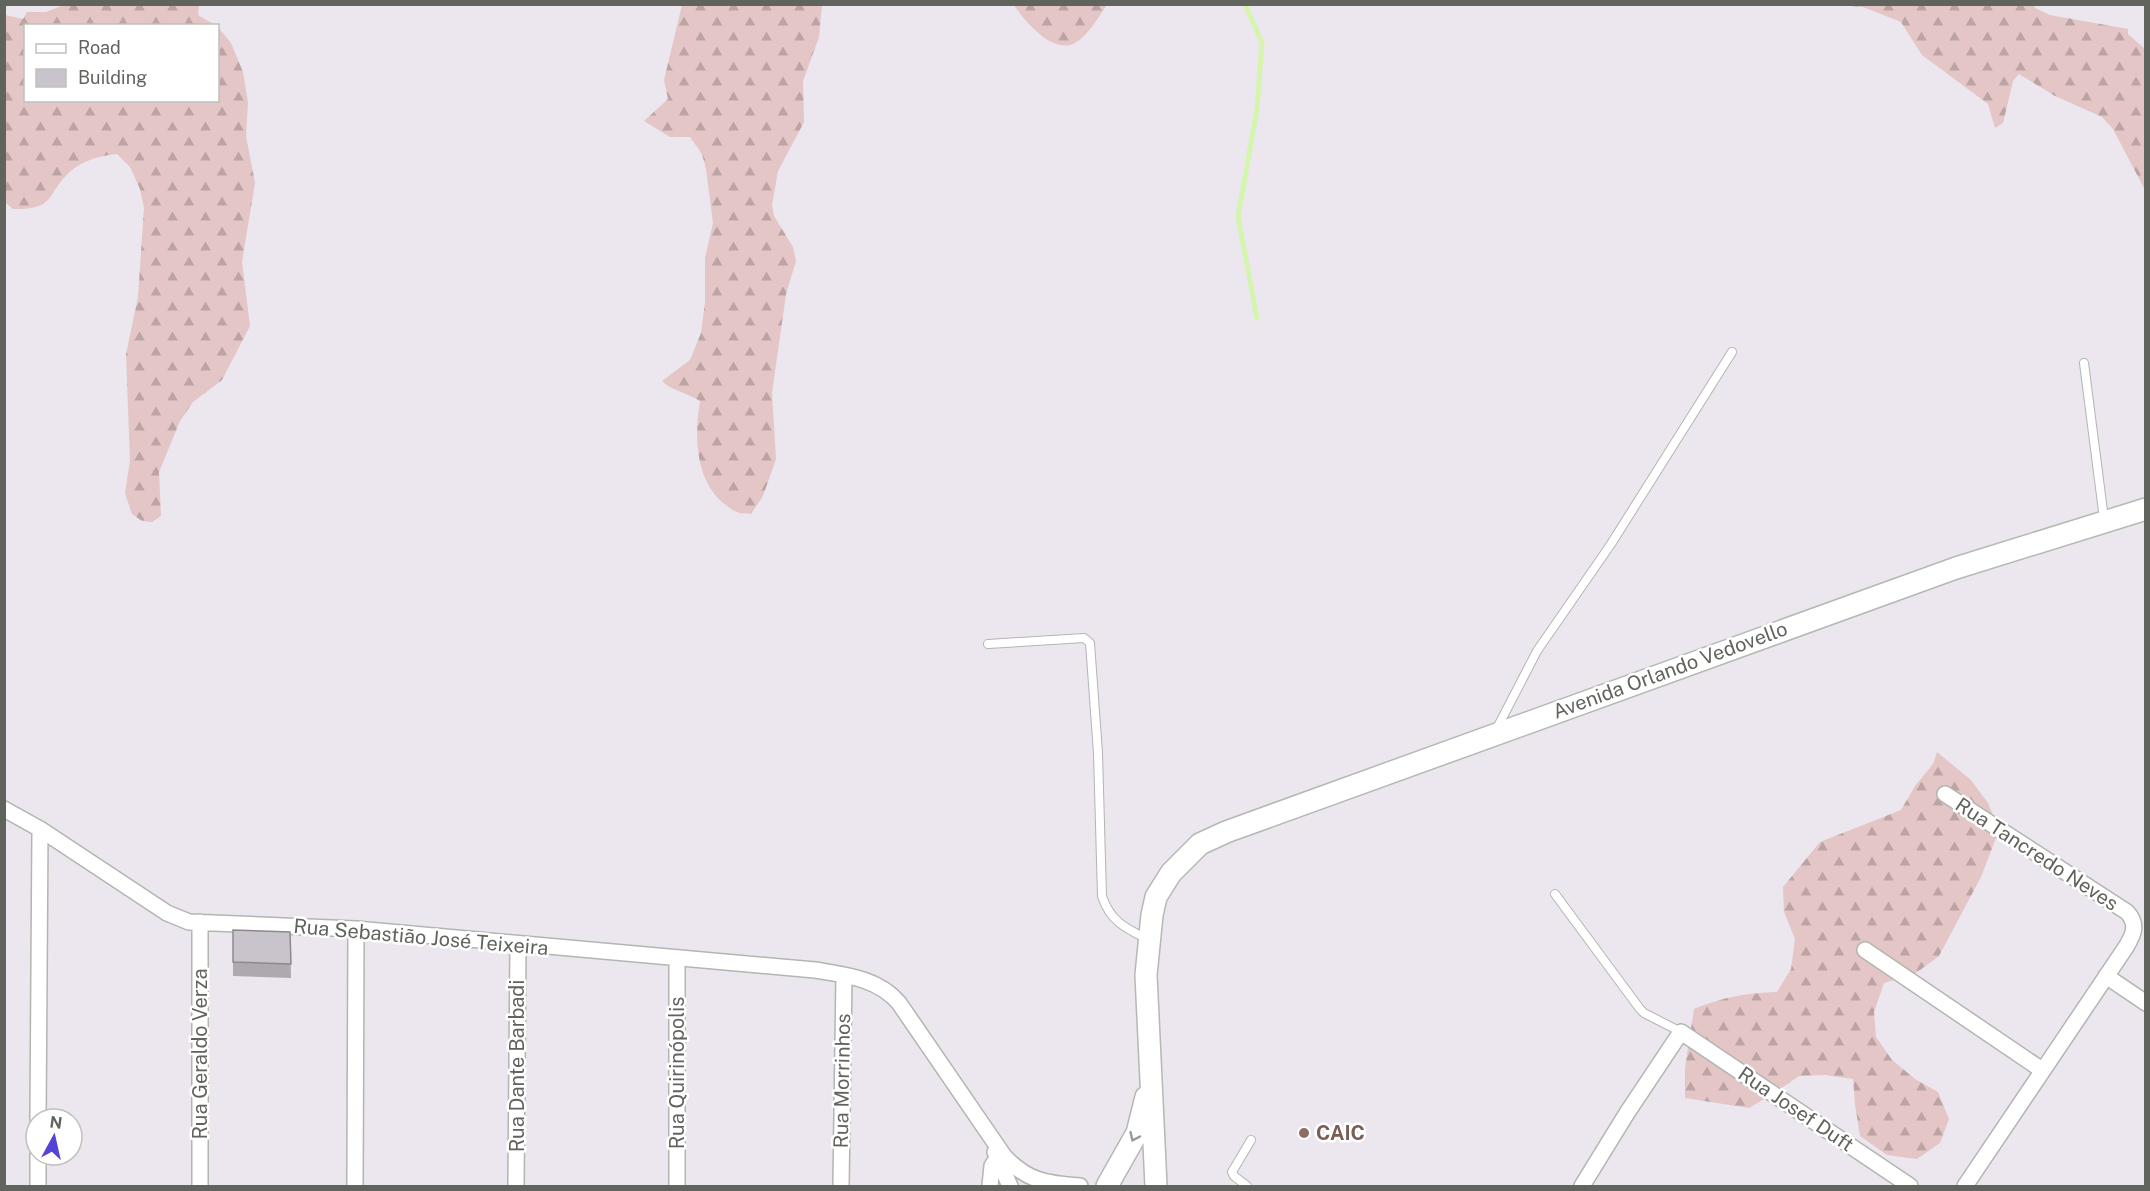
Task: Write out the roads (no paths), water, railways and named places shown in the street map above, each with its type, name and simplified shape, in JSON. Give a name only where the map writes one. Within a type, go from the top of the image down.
[{"type":"street","name":"Avenida Orlando Vedovello","points":[[1149,939],[1156,897],[1163,883],[1200,844],[1226,832],[1956,568],[2145,509]]},
{"type":"street","name":"Rua Tancredo Neves","points":[[1945,794],[2127,912],[2134,919],[2133,936],[2106,976]]},
{"type":"street","name":"Rua Sebastião José Teixeira","points":[[4,809],[40,829],[167,913],[189,922],[356,929],[816,970],[868,982],[891,993],[985,1126],[1000,1157]]},
{"type":"street","points":[[38,1107],[40,829]]},
{"type":"street","name":"Rua Geraldo Verza","points":[[200,922],[200,1186]]},
{"type":"street","points":[[356,929],[356,1186]]},
{"type":"street","points":[[1149,939],[1146,975],[1156,1186]]},
{"type":"street","name":"Rua Dante Barbadi","points":[[516,1186],[518,945]]},
{"type":"street","points":[[1865,950],[2042,1070]]},
{"type":"street","name":"Rua Quirinópolis","points":[[677,959],[677,1186]]},
{"type":"street","name":"Rua Morrinhos","points":[[841,1186],[844,975]]},
{"type":"street","points":[[1965,1186],[2106,976],[2145,1003]]},
{"type":"street","points":[[1586,1185],[1627,1113],[1681,1032]]},
{"type":"street","name":"Rua Josef Duft","points":[[1681,1032],[1910,1186]]},
{"type":"street","points":[[1123,1186],[1108,1186],[1137,1133],[1150,1082]]},
{"type":"street","points":[[990,1186],[992,1166],[1000,1157]]},
{"type":"street","points":[[1000,1157],[1010,1186]]},
{"type":"street","points":[[1000,1157],[1031,1178],[1048,1184],[1080,1186]]},
{"type":"street","points":[[38,1167],[38,1186]]},
{"type":"lane","points":[[1494,734],[1537,651],[1611,544],[1732,352]]},
{"type":"lane","points":[[2084,363],[2104,521]]},
{"type":"lane","points":[[988,644],[1084,639],[1090,643],[1098,753],[1102,896],[1106,910],[1115,920],[1149,939]]},
{"type":"lane","points":[[1555,894],[1640,1009],[1681,1032]]},
{"type":"lane","points":[[1246,1186],[1232,1172],[1251,1140]]},
{"type":"waterway","points":[[1245,4],[1262,43],[1257,109],[1238,217],[1257,318]]},
{"type":"place","name":"CAIC","points":[[1304,1133]]}]
